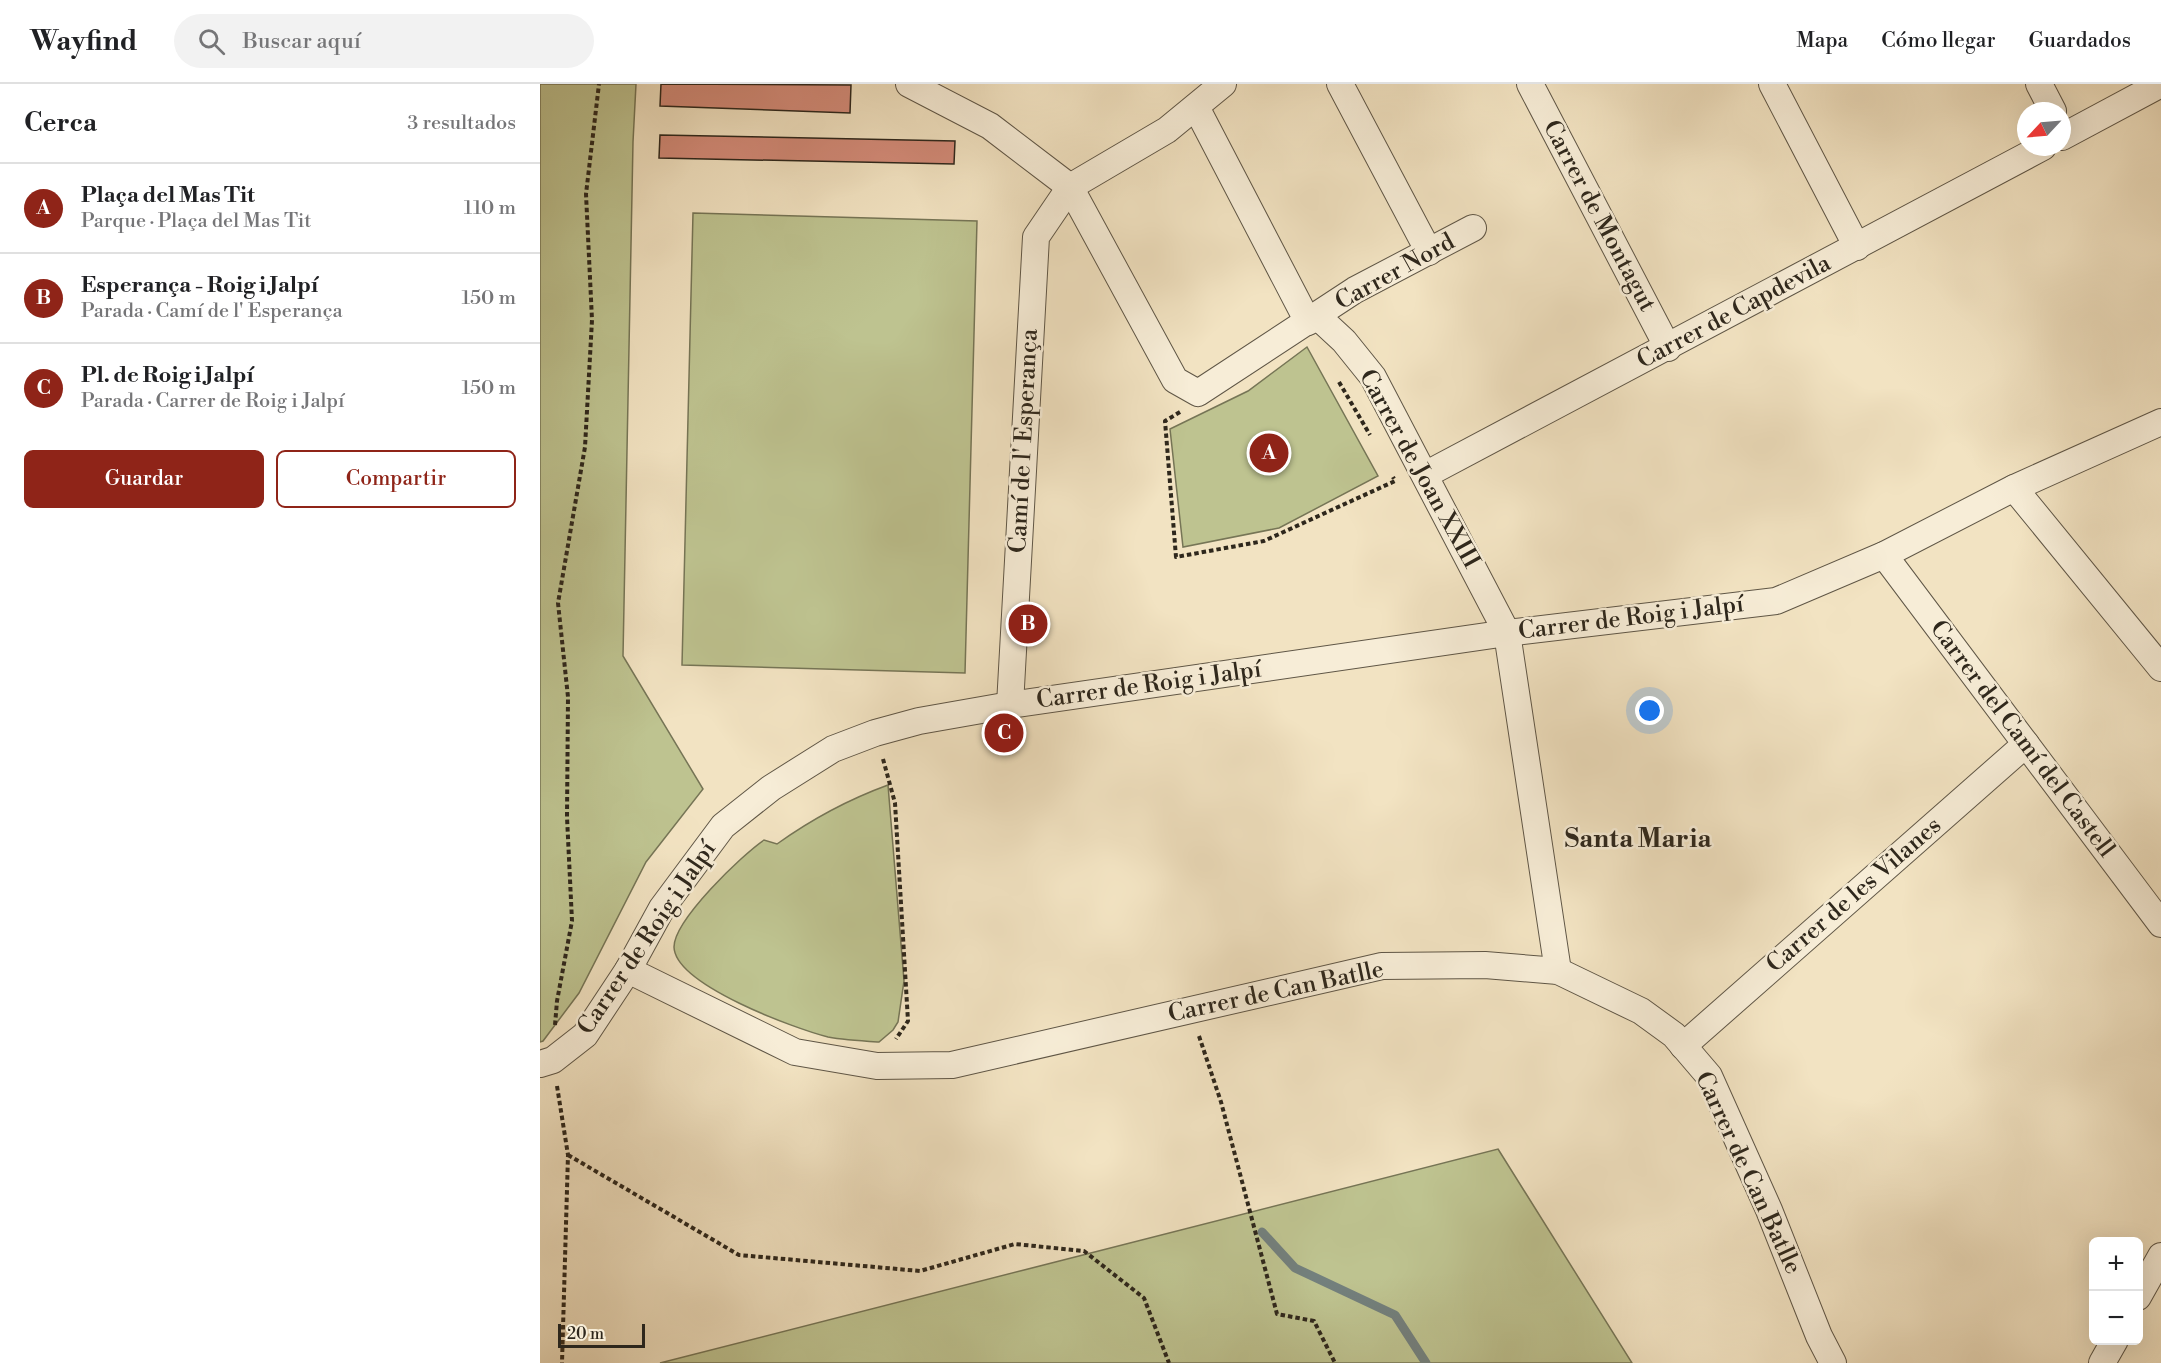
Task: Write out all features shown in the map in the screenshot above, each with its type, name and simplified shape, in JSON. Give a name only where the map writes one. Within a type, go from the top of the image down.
[{"type":"street","points":[[909,84],[990,126],[1070,187],[1167,130],[1223,84]]},
{"type":"street","points":[[1340,84],[1428,252]]},
{"type":"street","name":"Carrer de Montagut","points":[[1530,84],[1668,348]]},
{"type":"street","points":[[1772,84],[1857,247]]},
{"type":"street","points":[[2039,84],[2048,102]]},
{"type":"street","points":[[2071,129],[2161,84]]},
{"type":"street","name":"Carrer de Joan XXIII","points":[[1196,107],[1312,319],[1344,341],[1373,376],[1507,633],[1558,971]]},
{"type":"street","name":"Carrer de Capdevila","points":[[1425,475],[2026,156]]},
{"type":"street","name":"Carrer Nord","points":[[1070,187],[1175,380],[1198,393],[1355,290],[1473,228]]},
{"type":"street","name":"Camí de l' Esperança","points":[[1010,705],[1036,237],[1070,187]]},
{"type":"street","name":"Carrer de Roig i Jalpí","points":[[546,1062],[585,1035],[628,970],[662,908],[723,826],[771,788],[824,755],[875,732],[920,721],[1010,705],[1507,633],[1776,601],[1884,555],[2014,488],[2161,422]]},
{"type":"street","points":[[2014,488],[2161,668]]},
{"type":"street","name":"Carrer del Camí del Castell","points":[[1884,555],[2161,924]]},
{"type":"street","name":"Carrer de les Vilanes","points":[[1683,1046],[2026,744]]},
{"type":"street","name":"Carrer de Can Batlle","points":[[628,970],[795,1053],[877,1066],[952,1065],[1382,966],[1485,965],[1558,971],[1641,1011],[1674,1035],[1709,1076],[1769,1210],[1819,1336],[1833,1363]]},
{"type":"street","points":[[2142,1291],[2161,1256]]},
{"type":"street","points":[[2102,1363],[2113,1345]]},
{"type":"path","points":[[562,1363],[568,1155],[546,1062],[572,921],[567,817],[568,697],[558,603],[585,447],[592,320],[586,194],[599,84]]},
{"type":"path","points":[[1338,379],[1370,436]]},
{"type":"path","points":[[1185,409],[1165,421],[1176,557],[1264,541],[1395,481],[1390,472]]},
{"type":"path","points":[[875,732],[896,804],[908,1021],[877,1066]]},
{"type":"path","points":[[1191,1010],[1221,1102],[1277,1314],[1314,1321],[1335,1363]]},
{"type":"path","points":[[568,1155],[739,1255],[920,1271],[1015,1244],[1084,1251],[1144,1298],[1169,1363]]},
{"type":"green space","points":[[540,84],[636,84],[623,656],[703,789],[646,862],[579,993],[540,1042]]},
{"type":"green space","points":[[693,213],[977,221],[965,673],[682,665]]},
{"type":"green space","points":[[1307,347],[1378,476],[1279,528],[1183,547],[1170,429],[1248,391]]},
{"type":"green space","points":[[888,785],[904,981],[898,1022],[893,1030],[879,1042],[828,1037],[765,1015],[715,990],[694,976],[680,961],[674,947],[677,935],[685,921],[726,873],[754,848],[764,840],[777,844],[830,811]]},
{"type":"green space","points":[[1498,1149],[1632,1363],[660,1363]]},
{"type":"building","points":[[661,84],[851,85],[850,113],[660,106]]},
{"type":"building","points":[[660,135],[955,141],[954,164],[659,158]]},
{"type":"waterway","points":[[1262,1232],[1295,1268],[1395,1315],[1426,1363]]},
{"type":"place","name":"Plaça del Mas Tit","points":[[1269,453]]},
{"type":"place","name":"Esperança - Roig i Jalpí","points":[[1028,624]]},
{"type":"place","name":"Pl. de Roig i Jalpí","points":[[1004,733]]},
{"type":"district","name":"Santa Maria","points":[[1638,839]]}]
